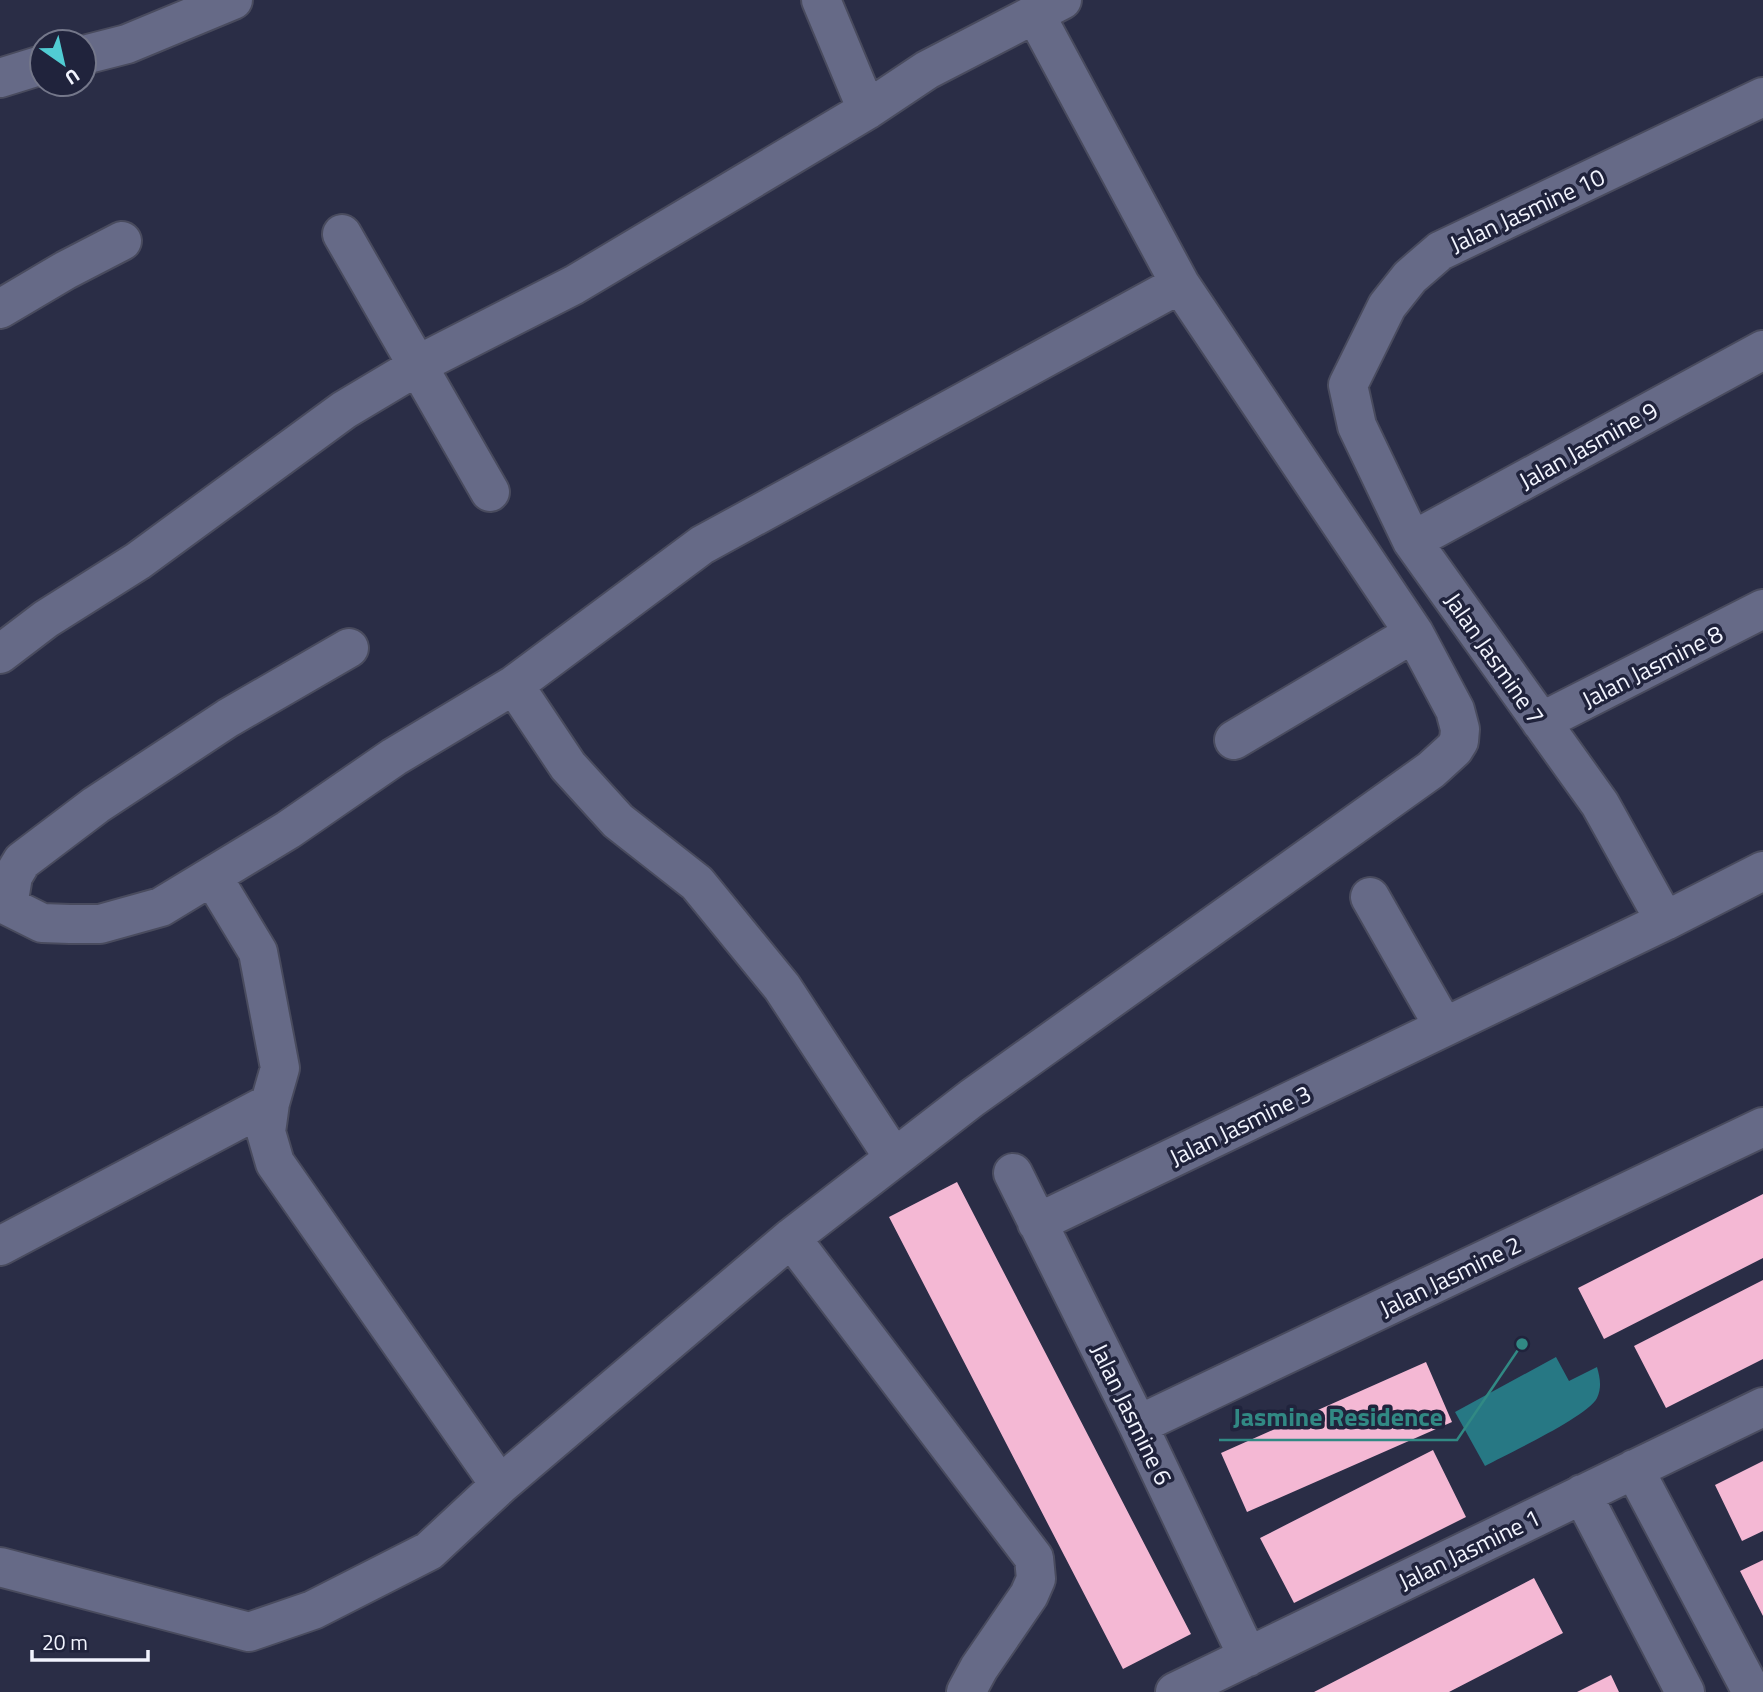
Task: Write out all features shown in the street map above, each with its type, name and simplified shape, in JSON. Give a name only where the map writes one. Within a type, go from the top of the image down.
[{"type":"street","points":[[98,51],[127,44],[233,0]]},
{"type":"street","points":[[821,0],[867,110]]},
{"type":"street","points":[[0,654],[46,619],[149,553],[344,410],[417,367],[574,285],[867,110],[927,71],[1048,7],[1180,284],[1414,633],[1455,710],[1460,729],[1459,741],[1454,749],[1431,770],[972,1098],[790,1238],[500,1485],[429,1551],[313,1610],[249,1632],[0,1567]]},
{"type":"street","points":[[0,78],[28,69]]},
{"type":"street","name":"Jalan Jasmine 10","points":[[1348,385],[1387,306],[1410,277],[1440,251],[1763,97]]},
{"type":"street","points":[[342,234],[490,492]]},
{"type":"street","points":[[0,309],[65,270],[122,241]]},
{"type":"street","points":[[349,648],[228,718],[85,813],[22,861],[13,876],[4,909],[42,923],[100,923],[161,908],[288,830],[394,757],[514,685],[702,545],[1180,284]]},
{"type":"street","name":"Jalan Jasmine 9","points":[[1412,541],[1763,349]]},
{"type":"street","name":"Jalan Jasmine 7","points":[[1348,385],[1357,426],[1412,541],[1600,804],[1665,921]]},
{"type":"street","name":"Jalan Jasmine 8","points":[[1541,722],[1763,609]]},
{"type":"street","points":[[1234,740],[1414,633]]},
{"type":"street","points":[[514,685],[576,775],[618,821],[697,883],[782,987],[894,1158]]},
{"type":"street","name":"Jalan Jasmine 3","points":[[1037,1223],[1665,921],[1763,871]]},
{"type":"street","points":[[212,876],[258,952],[280,1068],[270,1103],[267,1132],[275,1163],[500,1485]]},
{"type":"street","points":[[1370,897],[1444,1027]]},
{"type":"street","points":[[0,1246],[270,1103]]},
{"type":"street","name":"Jalan Jasmine 2","points":[[1138,1425],[1763,1126]]},
{"type":"street","name":"Jalan Jasmine 6","points":[[1013,1173],[1138,1425],[1248,1657]]},
{"type":"street","points":[[790,1238],[1034,1558],[1037,1578],[1029,1595],[979,1668],[966,1692]]},
{"type":"street","name":"Jalan Jasmine 1","points":[[1175,1692],[1763,1407]]},
{"type":"street","points":[[1634,1469],[1752,1692]]},
{"type":"street","points":[[1582,1494],[1685,1692]]},
{"type":"shaded area","points":[[1556,1357],[1569,1381],[1597,1367],[1600,1390],[1597,1398],[1563,1425],[1485,1466],[1455,1412]]},
{"type":"building","points":[[957,1182],[1191,1634],[1123,1669],[889,1217]]},
{"type":"building","points":[[1763,1194],[1763,1258],[1604,1339],[1578,1288]]},
{"type":"building","points":[[1763,1280],[1763,1359],[1666,1408],[1634,1346]]},
{"type":"building","points":[[1426,1362],[1452,1422],[1247,1512],[1221,1453]]},
{"type":"building","points":[[1433,1450],[1466,1517],[1294,1603],[1260,1538]]},
{"type":"building","points":[[1763,1461],[1763,1531],[1742,1541],[1715,1485]]},
{"type":"building","points":[[1763,1560],[1763,1616],[1740,1571]]},
{"type":"building","points":[[1534,1578],[1563,1633],[1449,1692],[1314,1692]]},
{"type":"building","points":[[1611,1675],[1619,1692],[1577,1692]]},
{"type":"place","name":"Jasmine Residence","points":[[1522,1344]]}]
